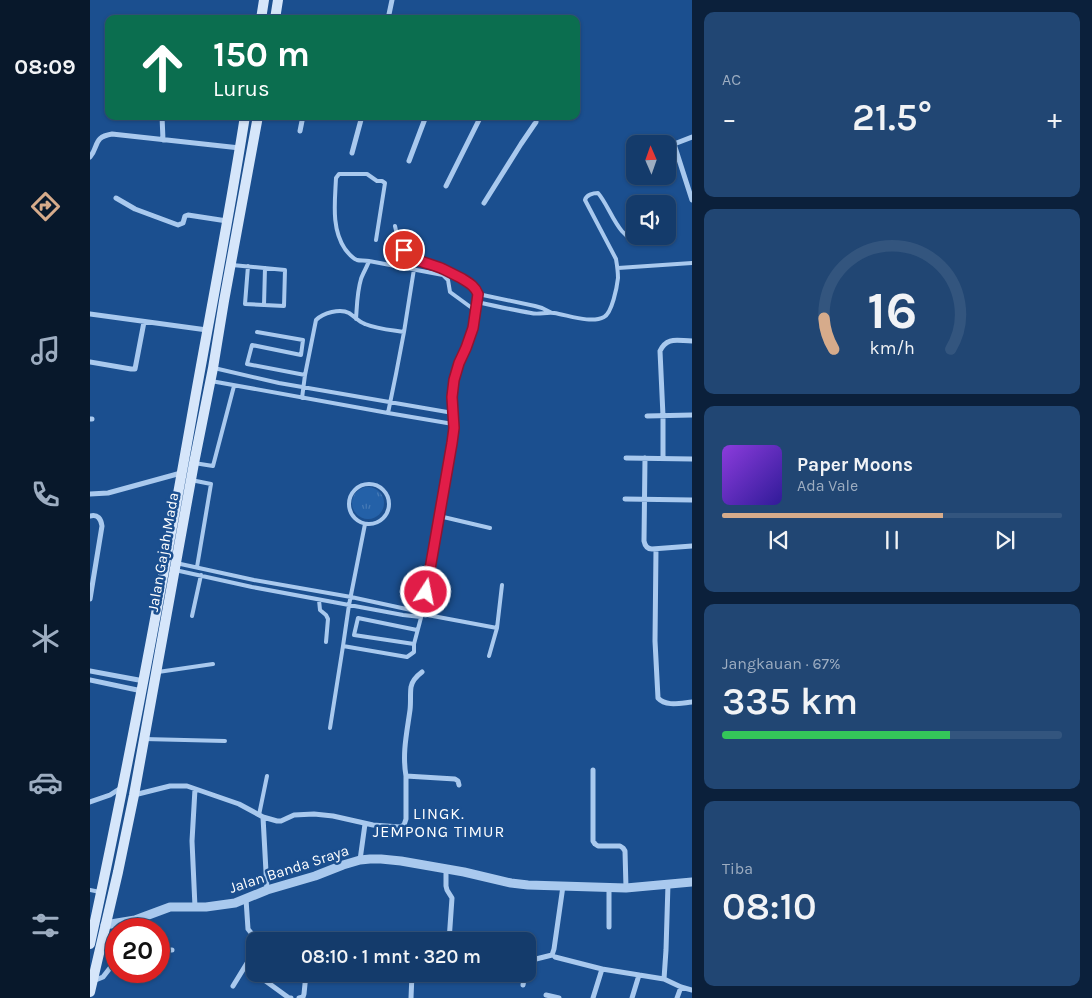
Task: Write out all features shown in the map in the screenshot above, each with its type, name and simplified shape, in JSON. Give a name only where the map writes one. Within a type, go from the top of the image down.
[{"type":"main road","points":[[262,15],[264,0]]},
{"type":"main road","points":[[276,15],[278,0]]},
{"type":"main road","name":"Jalan Gajah Mada","points":[[90,943],[107,870],[143,686],[175,566],[214,368],[218,300],[227,221],[244,120]]},
{"type":"main road","name":"Jalan Gajah Mada","points":[[107,918],[134,795],[156,673],[158,608],[207,330],[230,265],[257,120]]},
{"type":"main road","points":[[133,737],[144,740]]},
{"type":"main road","points":[[107,870],[118,872]]},
{"type":"main road","name":"Jalan Gajah Mada","points":[[90,992],[105,925]]},
{"type":"street","points":[[389,15],[392,0]]},
{"type":"street","points":[[162,120],[163,140]]},
{"type":"street","points":[[300,131],[302,120]]},
{"type":"street","points":[[352,153],[361,120]]},
{"type":"street","points":[[409,161],[424,120]]},
{"type":"street","points":[[446,186],[479,120]]},
{"type":"street","points":[[484,203],[535,120]]},
{"type":"street","points":[[90,157],[94,153],[93,145],[101,137],[112,134],[240,148]]},
{"type":"street","points":[[692,137],[674,144],[692,200]]},
{"type":"street","points":[[684,177],[692,175]]},
{"type":"street","points":[[116,198],[136,209],[178,225],[183,223],[185,216],[188,215],[227,221]]},
{"type":"street","points":[[90,314],[207,330]]},
{"type":"street","points":[[90,362],[135,369],[144,322]]},
{"type":"street","points":[[663,458],[664,416],[660,351],[665,343],[670,340],[692,341]]},
{"type":"street","points":[[647,416],[692,415]]},
{"type":"street","points":[[626,458],[692,459]]},
{"type":"street","points":[[645,458],[645,545],[652,550],[692,546]]},
{"type":"street","points":[[90,494],[108,494],[182,472]]},
{"type":"street","points":[[625,498],[692,500]]},
{"type":"street","points":[[90,516],[98,518],[102,526],[90,599]]},
{"type":"street","points":[[656,549],[655,642],[658,698],[659,701],[666,703],[692,702]]},
{"type":"street","points":[[90,671],[143,686]]},
{"type":"street","points":[[134,795],[181,785],[239,804],[261,816],[279,821],[294,815],[314,814],[333,816],[365,824],[400,827],[404,825],[406,819],[404,748],[411,686],[422,672]]},
{"type":"street","points":[[90,680],[143,686]]},
{"type":"street","points":[[593,770],[593,841],[597,845],[620,846],[624,848],[626,888]]},
{"type":"street","points":[[406,776],[455,779],[459,785]]},
{"type":"street","points":[[90,802],[110,795],[122,787]]},
{"type":"street","points":[[195,789],[192,841],[195,907]]},
{"type":"street","points":[[261,816],[267,890]]},
{"type":"street","points":[[360,860],[365,824]]},
{"type":"street","name":"Jalan Banda Sraya","points":[[140,918],[170,907],[218,906],[235,903],[267,890],[360,860],[392,860],[464,872],[511,883],[626,888],[692,882]]},
{"type":"street","points":[[446,869],[446,886],[452,898],[450,932]]},
{"type":"street","points":[[664,979],[668,884]]},
{"type":"street","points":[[554,954],[563,886]]},
{"type":"street","points":[[609,888],[609,926]]},
{"type":"street","points":[[246,899],[248,929],[250,932]]},
{"type":"street","points":[[536,959],[554,954],[602,969],[664,979],[692,990]]},
{"type":"street","points":[[593,998],[602,969]]},
{"type":"street","points":[[92,981],[105,974]]},
{"type":"street","points":[[632,998],[639,975]]},
{"type":"street","points":[[232,986],[246,976]]},
{"type":"street","points":[[267,982],[289,998],[292,998]]},
{"type":"street","points":[[299,998],[304,994],[305,982]]},
{"type":"street","points":[[411,998],[412,982]]},
{"type":"street","points":[[678,998],[681,987]]},
{"type":"street","points":[[546,995],[559,998]]},
{"type":"lane","points":[[376,240],[385,183],[377,181],[367,174],[339,174],[336,178],[335,216],[337,232],[348,254],[355,260],[443,275],[448,280],[450,292],[476,311]]},
{"type":"lane","points":[[477,302],[533,314],[552,313],[591,320],[602,318],[609,311],[614,297],[618,279],[618,268],[616,259],[585,200],[586,197],[598,193],[604,200],[619,228],[626,236]]},
{"type":"lane","points":[[343,646],[407,658],[414,652],[452,443],[454,380],[470,338],[476,311],[478,294],[476,289],[453,273],[408,256],[399,242],[395,226]]},
{"type":"lane","points":[[356,319],[361,278],[369,261]]},
{"type":"lane","points":[[618,268],[692,263]]},
{"type":"lane","points":[[230,265],[248,266],[285,270],[284,306],[245,304],[248,266]]},
{"type":"lane","points":[[264,305],[266,268]]},
{"type":"lane","points":[[388,413],[414,269]]},
{"type":"lane","points":[[478,294],[535,306],[552,313]]},
{"type":"lane","points":[[302,398],[316,320],[320,317],[338,311],[347,312],[362,324],[404,332]]},
{"type":"lane","points":[[257,332],[304,340],[301,355],[252,345],[247,364],[305,375]]},
{"type":"lane","points":[[214,368],[304,387],[452,414]]},
{"type":"lane","points":[[211,381],[454,424]]},
{"type":"lane","points":[[194,463],[213,466],[234,386]]},
{"type":"lane","points":[[191,480],[211,484],[197,567]]},
{"type":"lane","points":[[372,483],[384,490],[388,496],[388,510],[379,521],[365,524],[354,518],[350,513],[348,501],[353,490],[358,486],[372,483]]},
{"type":"lane","points":[[439,516],[490,528]]},
{"type":"lane","points":[[330,728],[350,597],[365,524]]},
{"type":"lane","points":[[175,566],[201,576],[252,587],[403,615],[422,614]]},
{"type":"lane","points":[[175,566],[197,567],[497,628]]},
{"type":"lane","points":[[192,616],[201,576]]},
{"type":"lane","points":[[490,656],[497,628],[502,585]]},
{"type":"lane","points":[[319,600],[320,610],[328,619],[326,642]]},
{"type":"lane","points":[[414,644],[354,635],[358,618],[417,630]]},
{"type":"lane","points":[[156,673],[213,664]]},
{"type":"lane","points":[[144,740],[225,741]]},
{"type":"lane","points":[[261,816],[268,776]]},
{"type":"lane","points":[[90,890],[101,893]]},
{"type":"green space","points":[[368,487],[374,488],[379,492],[383,497],[383,509],[379,514],[374,518],[368,519],[362,518],[357,514],[353,509],[352,503],[353,497],[357,492],[362,488]]},
{"type":"district","name":"LINGK. JEMPONG TIMUR","points":[[439,822]]},
{"type":"route","points":[[404,250],[408,256],[414,259],[453,273],[473,286],[478,294],[473,328],[454,380],[452,414],[454,428],[426,592]]}]
